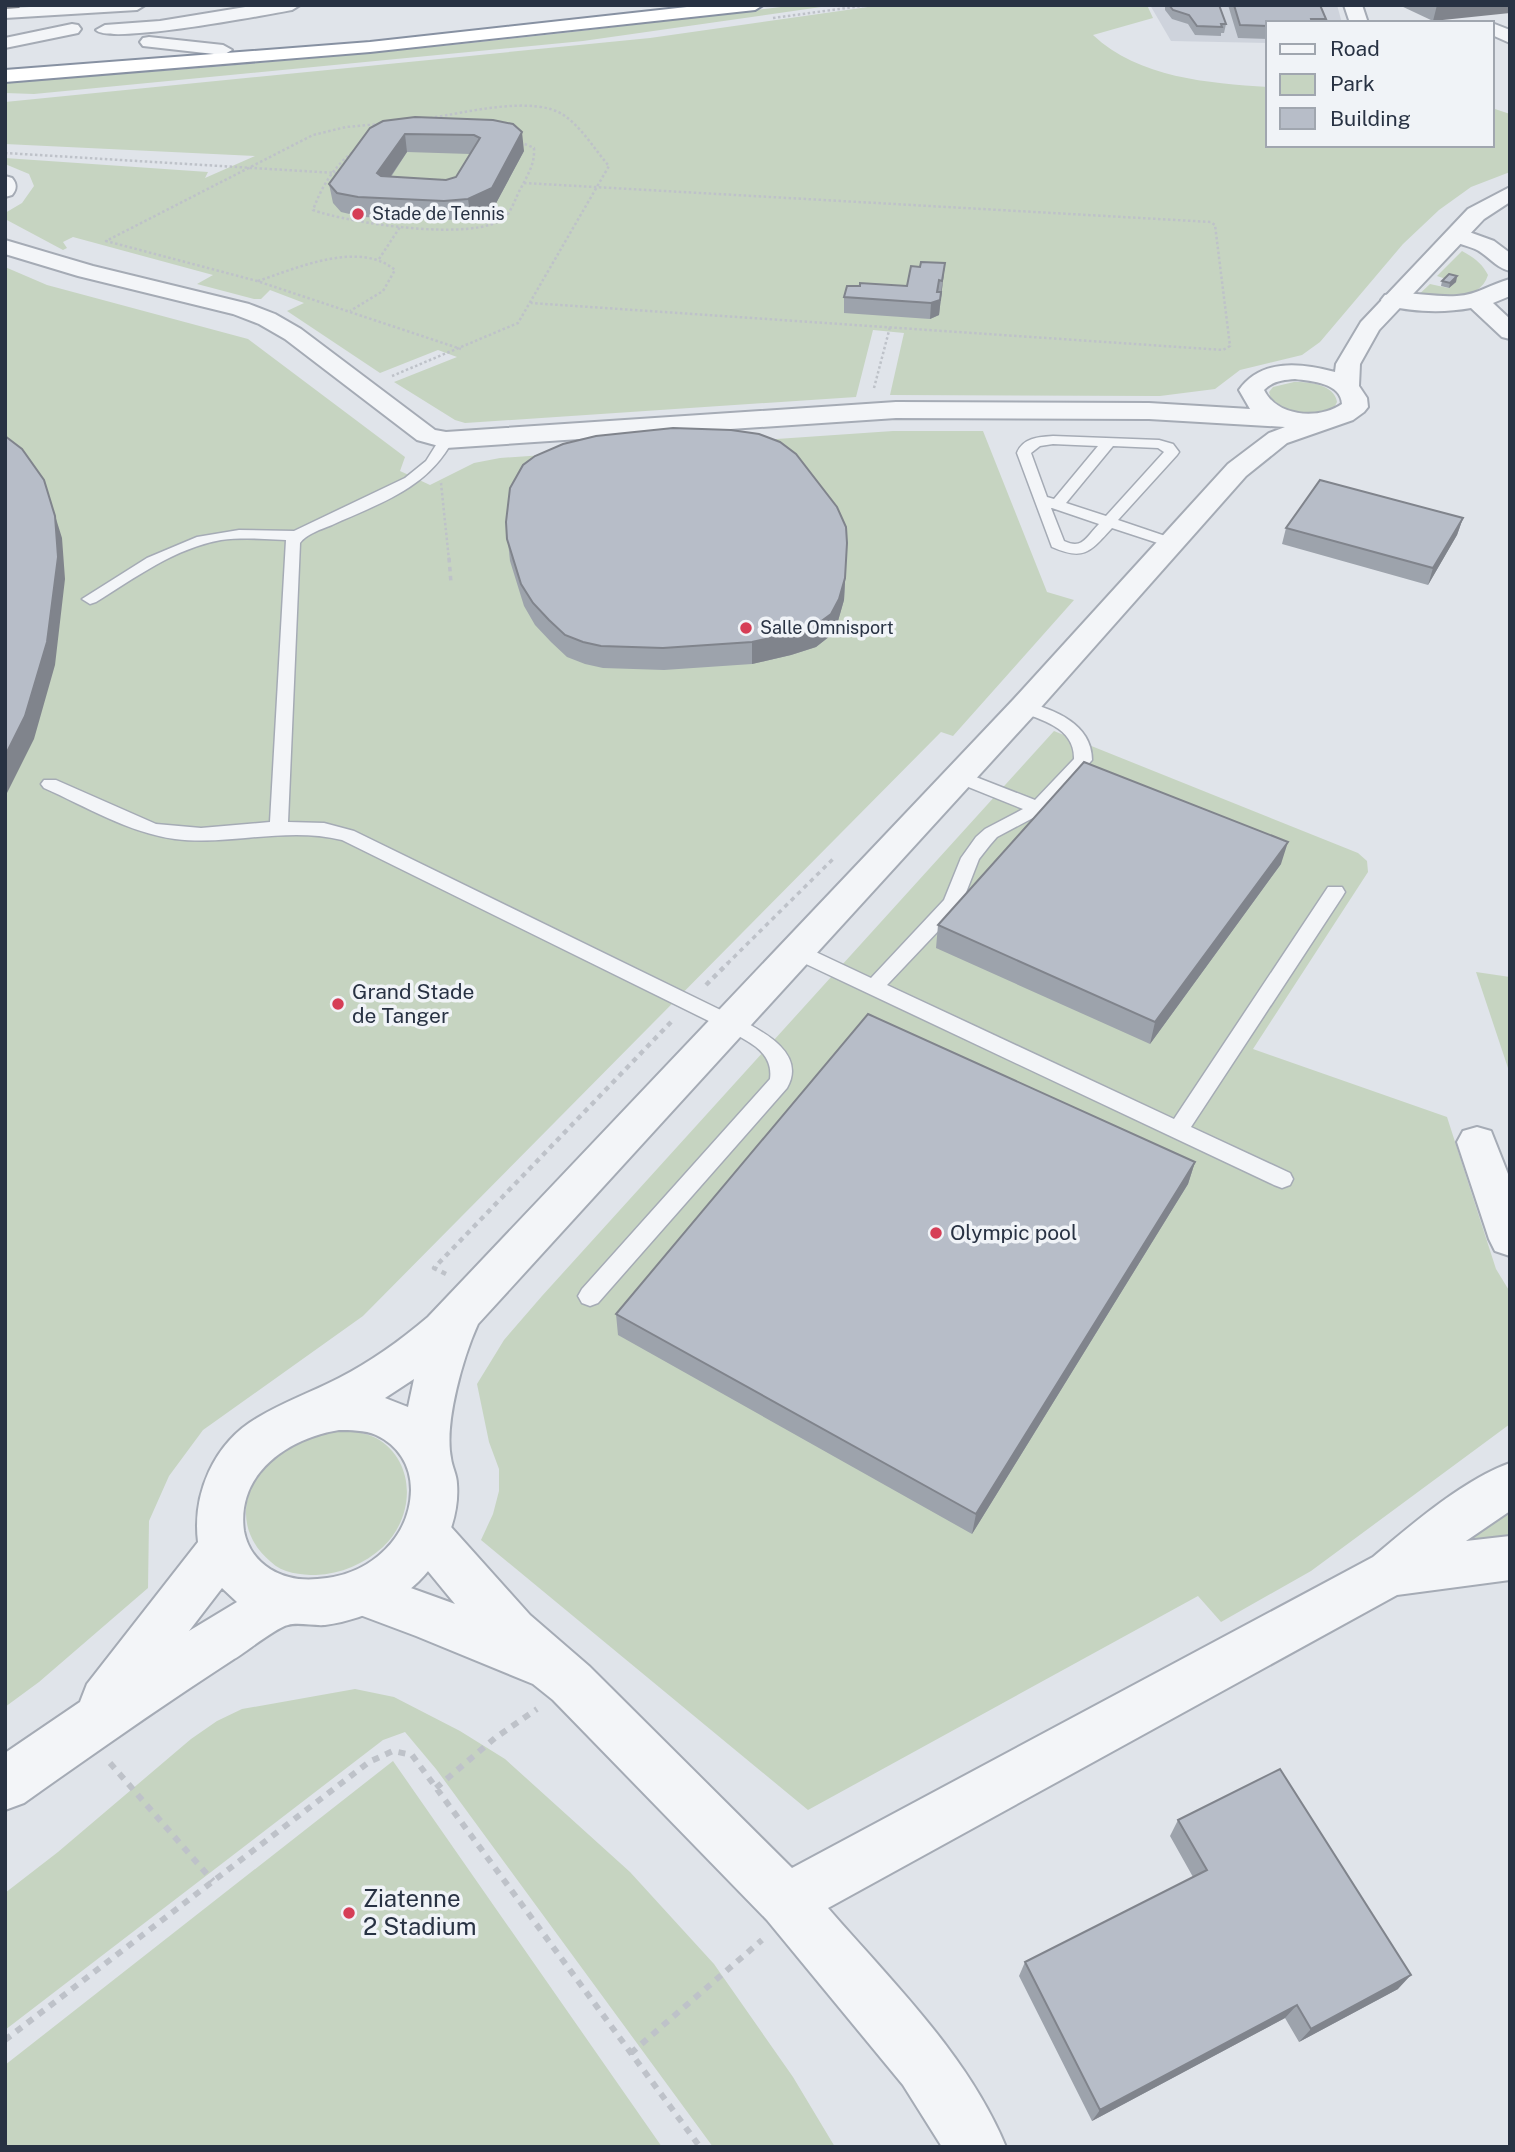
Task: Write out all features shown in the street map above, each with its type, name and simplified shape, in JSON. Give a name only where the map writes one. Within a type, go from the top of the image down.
[{"type":"highway","points":[[5,66],[464,32],[704,5]]},
{"type":"highway","points":[[5,76],[370,47],[755,5]]},
{"type":"street","points":[[11,41],[68,30],[108,18],[136,5]]},
{"type":"street","points":[[5,13],[108,18],[160,26],[292,5]]},
{"type":"street","points":[[108,18],[109,35],[223,50]]},
{"type":"street","points":[[5,182],[5,191]]},
{"type":"street","points":[[1347,387],[1348,364],[1369,327],[1476,214],[1510,194]]},
{"type":"street","points":[[5,232],[37,250],[47,259]]},
{"type":"street","points":[[1458,234],[1486,246],[1510,264]]},
{"type":"street","points":[[5,247],[240,309],[267,319],[293,334],[426,435],[446,440],[878,411],[1112,411],[1256,404],[1287,419],[1322,422]]},
{"type":"street","points":[[1393,300],[1447,303],[1478,301],[1499,294],[1510,286]]},
{"type":"street","points":[[1478,301],[1510,332]]},
{"type":"street","points":[[1237,470],[1256,404],[1256,383],[1265,377],[1295,372],[1310,366],[1348,336],[1369,327]]},
{"type":"street","points":[[470,1303],[438,1368],[428,1426],[428,1455],[435,1479],[435,1506],[426,1534],[410,1557],[388,1577],[361,1593],[321,1603],[282,1601],[255,1589],[235,1571],[223,1548],[218,1530],[219,1511],[233,1472],[263,1438],[285,1424],[354,1394],[393,1371],[429,1344],[1024,707],[1237,470],[1278,438],[1337,419],[1356,407],[1357,400],[1347,387],[1328,378],[1295,372]]},
{"type":"street","points":[[1477,1142],[1510,1239]]},
{"type":"street","points":[[311,1414],[353,1410],[392,1420],[413,1435],[428,1455]]},
{"type":"street","points":[[790,1907],[1390,1573],[1433,1537],[1510,1484]]},
{"type":"street","points":[[426,1534],[481,1596],[790,1907],[924,2064],[976,2147]]},
{"type":"street","points":[[85,1726],[223,1548]]},
{"type":"street","points":[[1390,1573],[1510,1558]]},
{"type":"street","points":[[361,1593],[489,1640],[562,1676]]},
{"type":"street","points":[[5,1784],[85,1726],[282,1601]]},
{"type":"lane","points":[[90,600],[169,553],[192,543],[236,534],[296,536],[395,489],[423,472],[437,457],[446,440]]},
{"type":"lane","points":[[1044,440],[1109,442],[1159,444],[1168,447],[1172,452],[1085,548],[1066,550],[1057,544],[1050,502],[1025,457],[1026,448],[1044,440]]},
{"type":"lane","points":[[1050,502],[1109,442]]},
{"type":"lane","points":[[1050,502],[1172,543]]},
{"type":"lane","points":[[279,826],[291,550],[296,536]]},
{"type":"lane","points":[[874,987],[953,903],[970,858],[983,841],[991,833],[1038,808],[1078,769],[1085,751],[1076,732],[1024,707]]},
{"type":"lane","points":[[957,776],[1038,808]]},
{"type":"lane","points":[[50,784],[152,830],[167,833],[200,835],[279,826],[316,826],[348,835],[689,1002],[762,1041],[778,1054],[783,1073],[780,1082],[590,1296]]},
{"type":"lane","points":[[1178,1130],[1335,892]]},
{"type":"lane","points":[[796,951],[1282,1179]]},
{"type":"path","points":[[383,380],[518,323],[609,166],[564,114],[552,109],[518,107],[428,118]]},
{"type":"path","points":[[389,123],[346,127],[313,135],[106,241],[257,281],[461,349]]},
{"type":"path","points":[[394,132],[505,137],[522,141],[534,148],[535,161],[505,217],[497,222],[475,227],[360,224],[313,210],[336,173],[358,146],[394,132]]},
{"type":"path","points":[[5,153],[336,173]]},
{"type":"path","points":[[524,183],[1205,220],[1215,225],[1230,346],[1223,349],[531,303]]},
{"type":"path","points":[[379,259],[400,227]]},
{"type":"path","points":[[257,281],[323,261],[353,257],[379,259],[391,264],[394,270],[391,282],[375,299],[349,312]]},
{"type":"path","points":[[871,399],[890,327]]},
{"type":"path","points":[[423,472],[440,479],[452,583]]},
{"type":"path","points":[[470,1303],[434,1268],[689,1002],[838,855]]},
{"type":"path","points":[[436,1788],[562,1676]]},
{"type":"path","points":[[85,1726],[213,1881]]},
{"type":"path","points":[[5,2040],[369,1762],[393,1751],[412,1755],[700,2147]]},
{"type":"path","points":[[631,2053],[790,1907]]},
{"type":"shaded area","points":[[1150,5],[1337,5],[1341,21],[1266,21],[1266,43],[1171,41]]},
{"type":"green space","points":[[796,5],[835,5],[583,41],[34,94],[5,93],[5,82],[401,50]]},
{"type":"green space","points":[[882,5],[1147,5],[1153,18],[1093,35],[1131,61],[1175,76],[1266,87],[1266,147],[1494,147],[1494,109],[1510,114],[1510,172],[1471,187],[1439,210],[1403,244],[1320,342],[1302,355],[1240,370],[1215,389],[1160,396],[890,395],[904,333],[873,330],[856,397],[465,423],[455,420],[394,382],[457,357],[438,350],[380,373],[287,311],[304,303],[270,290],[261,299],[254,299],[197,284],[213,275],[73,237],[63,242],[67,248],[63,250],[5,219],[5,213],[22,203],[34,186],[29,174],[5,164],[5,158],[208,172],[205,178],[255,156],[5,144],[5,102],[650,38]]},
{"type":"green space","points":[[1462,251],[1486,271],[1488,275],[1483,284],[1467,295],[1414,299],[1430,284],[1448,288],[1455,282],[1437,276]]},
{"type":"green space","name":"Grand Stade de Tanger","points":[[5,267],[47,285],[248,339],[405,457],[400,471],[430,485],[474,463],[500,458],[893,431],[983,431],[1047,592],[1074,600],[953,736],[941,732],[363,1316],[203,1430],[169,1476],[149,1521],[148,1588],[39,1682],[5,1707]]},
{"type":"green space","points":[[1294,382],[1313,384],[1331,391],[1337,402],[1334,408],[1318,413],[1301,413],[1285,408],[1271,399],[1269,392],[1273,387]]},
{"type":"green space","name":"Olympic pool","points":[[1054,731],[1358,853],[1367,861],[1368,872],[1253,1049],[1447,1117],[1496,1269],[1510,1292],[1510,1424],[1311,1571],[1221,1622],[1198,1596],[808,1810],[481,1540],[493,1514],[499,1491],[499,1469],[489,1442],[477,1384],[504,1340],[542,1296]]},
{"type":"green space","points":[[1476,972],[1510,977],[1510,1074]]},
{"type":"green space","points":[[351,1430],[370,1435],[389,1448],[405,1475],[406,1505],[394,1535],[368,1558],[334,1573],[298,1574],[281,1569],[257,1547],[249,1530],[246,1514],[254,1481],[278,1453],[294,1442],[315,1434]]},
{"type":"green space","points":[[1510,1513],[1510,1547],[1456,1548]]},
{"type":"green space","points":[[355,1689],[394,1697],[460,1731],[505,1759],[630,1872],[714,1964],[793,2077],[835,2147],[713,2147],[436,1769],[405,1732],[383,1740],[5,2030],[5,1893],[58,1852],[191,1739],[217,1721],[242,1709]]},
{"type":"green space","name":"Ziatenne 2 Stadium","points":[[393,1761],[662,2147],[5,2147],[5,2065]]},
{"type":"building","points":[[1169,5],[1219,5],[1226,24],[1221,24],[1222,27],[1197,26],[1189,15],[1173,10]]},
{"type":"building","points":[[1234,5],[1320,5],[1326,19],[1266,21],[1266,26],[1240,25]]},
{"type":"building","points":[[415,117],[493,120],[513,124],[522,132],[492,188],[468,199],[444,201],[358,197],[337,193],[329,184],[370,128],[383,121]],"holes":[[[405,134],[474,135],[480,138],[456,177],[446,180],[381,176],[377,173]]]},
{"type":"building","points":[[921,262],[945,263],[937,292],[941,292],[940,300],[931,303],[844,297],[847,286],[860,286],[860,283],[907,286],[911,266],[920,267]]},
{"type":"building","points":[[1449,274],[1457,276],[1450,283],[1442,281]]},
{"type":"building","points":[[673,428],[759,434],[780,442],[796,454],[837,507],[846,527],[845,578],[831,614],[816,625],[752,642],[663,648],[601,646],[565,635],[533,603],[521,584],[507,539],[510,488],[523,465],[535,456],[563,444],[596,436]]},
{"type":"building","points":[[5,436],[22,449],[44,480],[55,516],[58,557],[47,642],[25,716],[5,756]]},
{"type":"building","points":[[1320,480],[1463,518],[1433,568],[1286,528]]},
{"type":"building","points":[[1084,762],[1288,842],[1155,1022],[938,925]]},
{"type":"building","points":[[868,1014],[1195,1162],[976,1514],[616,1314]]},
{"type":"building","points":[[1280,1769],[1411,1975],[1311,2029],[1297,2005],[1100,2110],[1025,1962],[1207,1870],[1178,1820]]},
{"type":"place","name":"Stade de Tennis","points":[[358,214]]},
{"type":"place","name":"Salle Omnisport","points":[[746,628]]},
{"type":"place","name":"Grand Stade de Tanger","points":[[338,1004]]},
{"type":"place","name":"Olympic pool","points":[[936,1233]]},
{"type":"place","name":"Ziatenne 2 Stadium","points":[[349,1913]]}]
